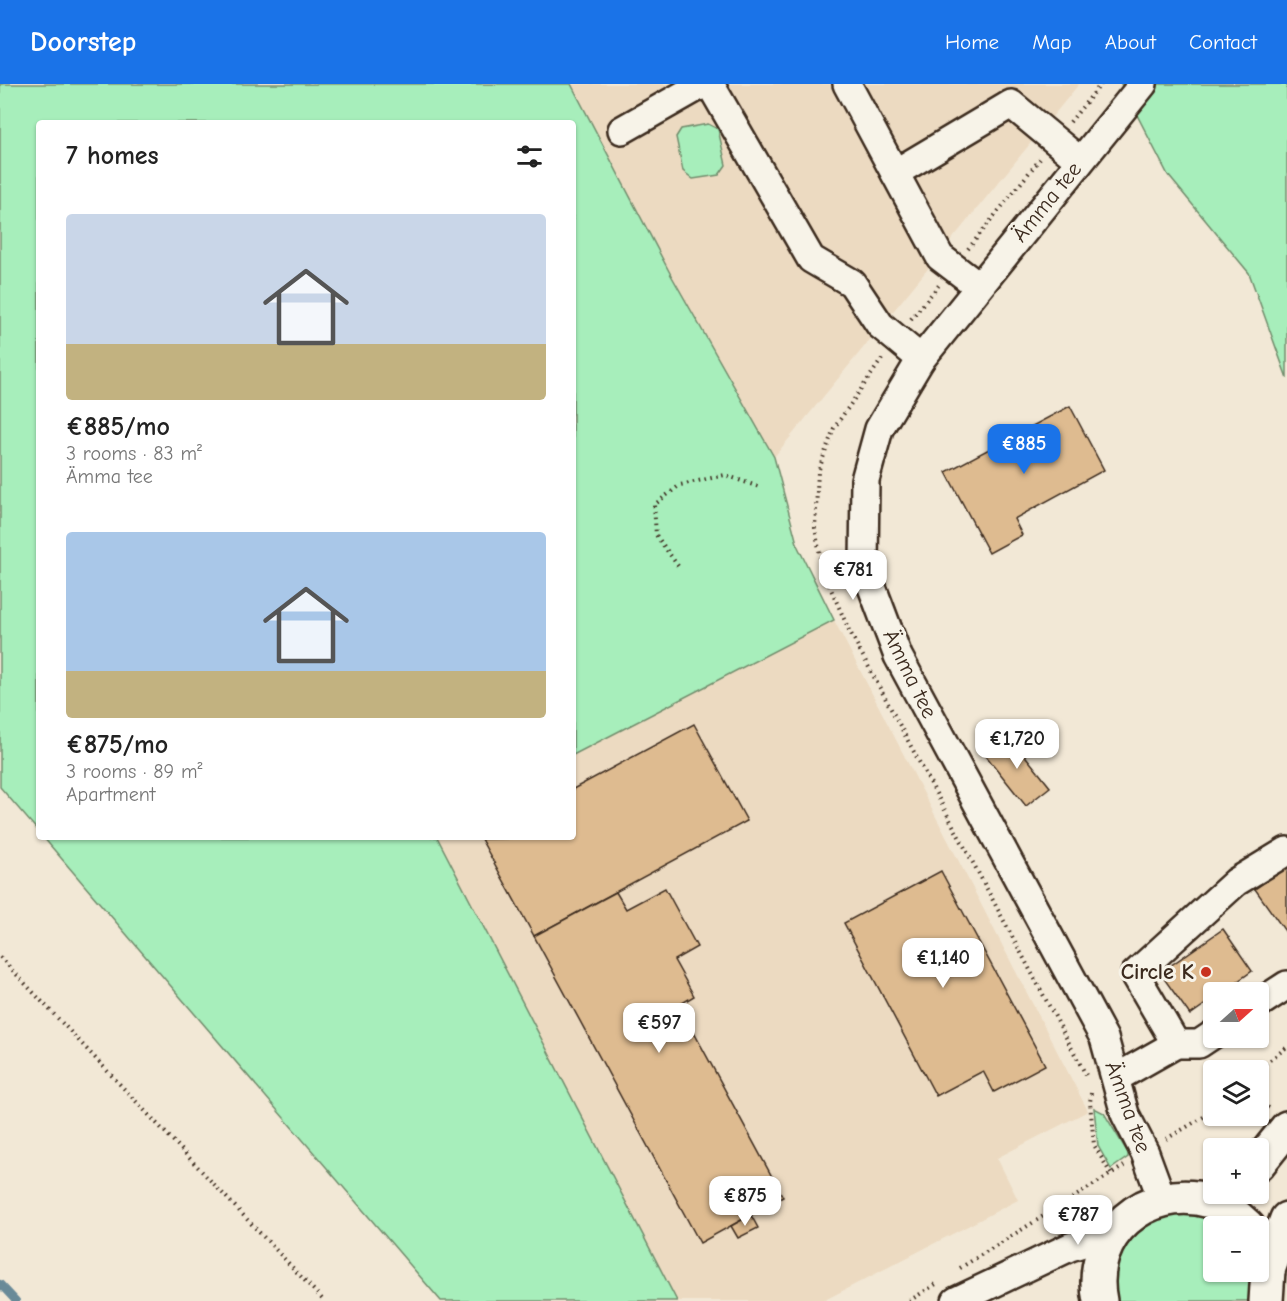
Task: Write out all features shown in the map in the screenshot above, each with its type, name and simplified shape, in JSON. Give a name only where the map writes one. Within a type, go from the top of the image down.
[{"type":"main road","points":[[1269,1150],[1287,1128]]},
{"type":"main road","points":[[1100,1301],[1097,1276],[1102,1254],[1112,1234],[1125,1218],[1142,1206],[1162,1199],[1203,1198]]},
{"type":"main road","points":[[1223,1204],[1236,1216]]},
{"type":"main road","points":[[1270,1275],[1287,1219]]},
{"type":"street","points":[[622,130],[703,84]]},
{"type":"street","points":[[710,84],[811,259],[852,284],[880,325],[921,359]]},
{"type":"street","points":[[846,84],[940,257],[978,286]]},
{"type":"street","name":"Ämma tee","points":[[1143,84],[921,359],[879,429],[865,480],[864,566],[898,656],[1104,1038],[1104,1082],[1125,1114],[1144,1152],[1162,1199]]},
{"type":"street","points":[[895,173],[1011,104],[1080,161]]},
{"type":"street","points":[[1176,1044],[1135,974],[1236,882],[1287,850]]},
{"type":"street","points":[[1269,997],[1287,985]]},
{"type":"street","points":[[1104,1082],[1176,1044],[1199,1044],[1203,1041]]},
{"type":"street","points":[[947,1291],[1112,1234]]},
{"type":"path","points":[[1087,1076],[849,630],[823,571],[815,528],[818,472],[834,428],[896,339],[1101,84]]},
{"type":"path","points":[[678,566],[656,534],[654,505],[681,485],[725,475],[759,487]]},
{"type":"path","points":[[0,957],[324,1301]]},
{"type":"path","points":[[1269,1061],[1287,1047]]},
{"type":"path","points":[[1104,1082],[1090,1103],[1094,1145],[1111,1174]]},
{"type":"path","points":[[959,1269],[1203,1117]]},
{"type":"path","points":[[909,1301],[947,1291]]},
{"type":"shaded area","points":[[571,84],[1079,84],[774,457],[671,275]]},
{"type":"shaded area","points":[[834,620],[1088,1111],[997,1158],[1018,1200],[823,1301],[677,1301],[439,840],[576,840],[576,753]]},
{"type":"green space","points":[[0,84],[571,84],[671,275],[774,457],[798,547],[834,620],[576,753],[576,120],[36,120],[36,829],[0,787]]},
{"type":"green space","points":[[1121,84],[1287,84],[1287,378],[1249,273],[1168,175]]},
{"type":"green space","points":[[708,124],[718,129],[726,165],[719,175],[693,179],[683,171],[676,137],[681,129]]},
{"type":"green space","points":[[46,840],[439,840],[677,1301],[441,1301]]},
{"type":"green space","points":[[1094,1108],[1104,1113],[1128,1153],[1128,1157],[1111,1169],[1098,1146]]},
{"type":"green space","points":[[1197,1211],[1208,1216],[1203,1216],[1203,1282],[1254,1282],[1252,1301],[1114,1301],[1113,1263],[1118,1249],[1156,1215]]},
{"type":"building","points":[[1070,406],[1104,470],[1014,519],[1022,535],[989,553],[946,472]]},
{"type":"building","points":[[694,724],[747,821],[534,936],[482,840],[576,840],[576,787]]},
{"type":"building","points":[[1007,733],[1050,787],[1026,806],[983,752]]},
{"type":"building","points":[[1287,866],[1287,934],[1255,889]]},
{"type":"building","points":[[941,871],[1045,1065],[994,1092],[983,1071],[936,1096],[844,923]]},
{"type":"building","points":[[665,888],[697,947],[674,960],[694,996],[679,1005],[783,1197],[700,1243],[534,936],[616,892],[626,909]]},
{"type":"building","name":"Circle K","points":[[1223,929],[1252,971],[1236,982],[1203,982],[1203,1006],[1190,1015],[1160,973]]},
{"type":"building","points":[[751,1215],[758,1228],[738,1238],[731,1226]]},
{"type":"waterway","points":[[0,1284],[16,1301]]},
{"type":"place","name":"Circle K","points":[[1206,972]]}]
